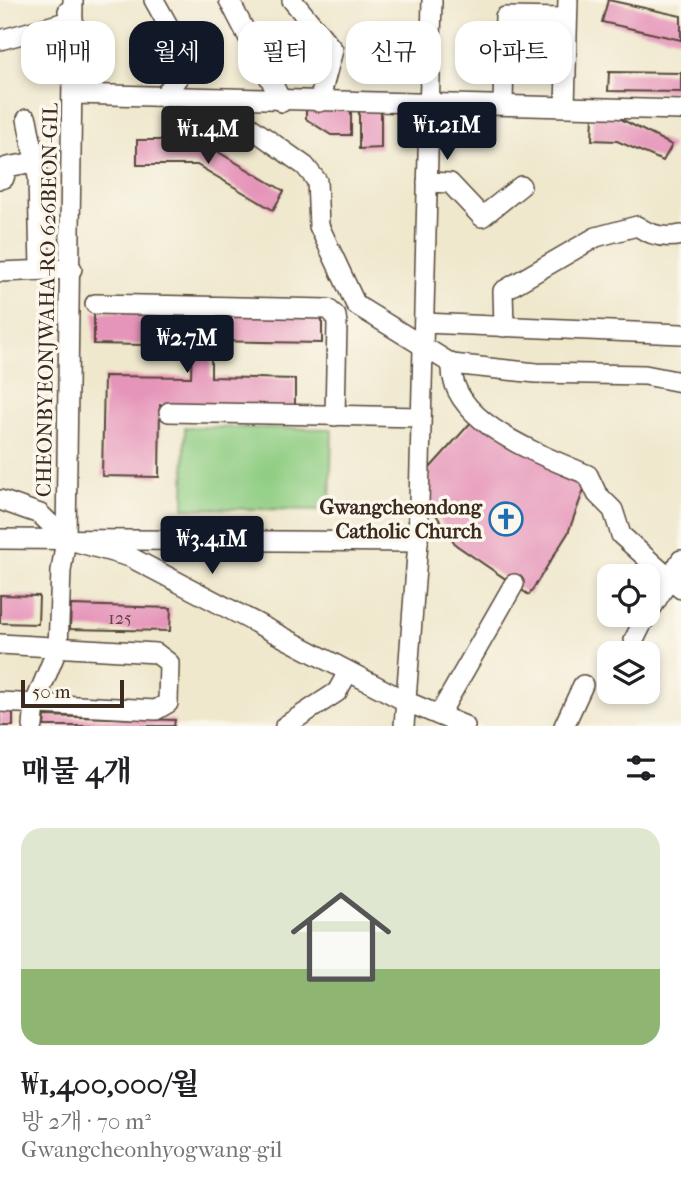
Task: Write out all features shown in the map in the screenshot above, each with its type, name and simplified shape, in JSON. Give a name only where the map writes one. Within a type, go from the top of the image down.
[{"type":"street","name":"CHEONBYEONJWAHA-RO 626BEON-GIL","points":[[62,0],[73,20]]},
{"type":"street","name":"CHEONBYEONJWAHA-RO 626BEON-GIL","points":[[58,647],[61,571],[66,539],[74,0]]},
{"type":"street","points":[[154,0],[189,63],[163,97]]},
{"type":"street","points":[[229,0],[282,102]]},
{"type":"street","points":[[292,0],[333,50],[319,102]]},
{"type":"street","points":[[404,726],[418,542],[432,0]]},
{"type":"street","points":[[503,104],[505,17],[568,9],[565,106]]},
{"type":"street","points":[[0,40],[73,20]]},
{"type":"street","points":[[74,94],[282,102],[503,104],[681,110]]},
{"type":"street","points":[[202,127],[208,100]]},
{"type":"street","points":[[208,100],[305,166],[317,181],[319,226],[356,305],[423,348],[453,364],[536,373],[645,375],[681,382]]},
{"type":"street","points":[[27,119],[35,162],[40,215],[40,270]]},
{"type":"street","points":[[0,179],[4,178],[7,167],[35,162]]},
{"type":"street","points":[[427,181],[450,183],[482,217],[521,186]]},
{"type":"street","points":[[504,327],[503,291],[596,237],[637,226],[646,233],[670,238],[681,235]]},
{"type":"street","points":[[0,272],[72,269]]},
{"type":"street","points":[[95,303],[328,309],[336,316],[337,324],[335,416]]},
{"type":"street","points":[[424,323],[681,334]]},
{"type":"street","points":[[453,364],[451,378],[462,399],[508,439],[588,475],[597,494],[613,510],[621,535],[674,584]]},
{"type":"street","points":[[169,412],[421,418]]},
{"type":"street","points":[[0,500],[40,514],[66,539],[130,557],[405,701],[465,726]]},
{"type":"street","points":[[0,539],[418,542]]},
{"type":"street","points":[[660,600],[674,584],[681,560]]},
{"type":"street","points":[[439,715],[514,584]]},
{"type":"street","points":[[634,640],[640,627]]},
{"type":"street","points":[[0,644],[156,653],[169,663],[168,703],[156,710],[0,702]]},
{"type":"street","points":[[33,726],[34,703],[58,647]]},
{"type":"street","points":[[285,726],[337,692],[348,672]]},
{"type":"street","points":[[564,726],[583,685]]},
{"type":"green space","points":[[185,427],[332,429],[330,510],[184,508]]},
{"type":"building","points":[[608,0],[681,16],[681,40],[602,22]]},
{"type":"building","points":[[609,72],[681,73],[681,92],[608,91]]},
{"type":"building","points":[[306,110],[351,110],[351,135],[331,135],[306,119]]},
{"type":"building","points":[[359,110],[381,110],[381,148],[359,149]]},
{"type":"building","points":[[593,115],[615,116],[672,145],[663,161],[617,141],[592,140]]},
{"type":"building","points":[[137,140],[198,140],[284,191],[273,210],[197,165],[137,165]]},
{"type":"building","points":[[322,310],[322,343],[211,341],[211,377],[295,379],[295,407],[160,405],[159,477],[102,476],[104,376],[191,377],[192,346],[94,344],[94,312]]},
{"type":"building","name":"Gwangcheondong Catholic Church","points":[[474,419],[587,481],[568,533],[529,595],[456,545],[429,504],[429,469]]},
{"type":"building","points":[[0,595],[39,596],[38,624],[0,623]]},
{"type":"building","points":[[71,605],[171,608],[170,631],[70,629]]},
{"type":"building","points":[[0,710],[13,710],[13,726],[0,726]]},
{"type":"building","points":[[45,716],[175,720],[174,726],[44,726]]},
{"type":"place","name":"Gwangcheondong Catholic Church","points":[[506,519]]}]
